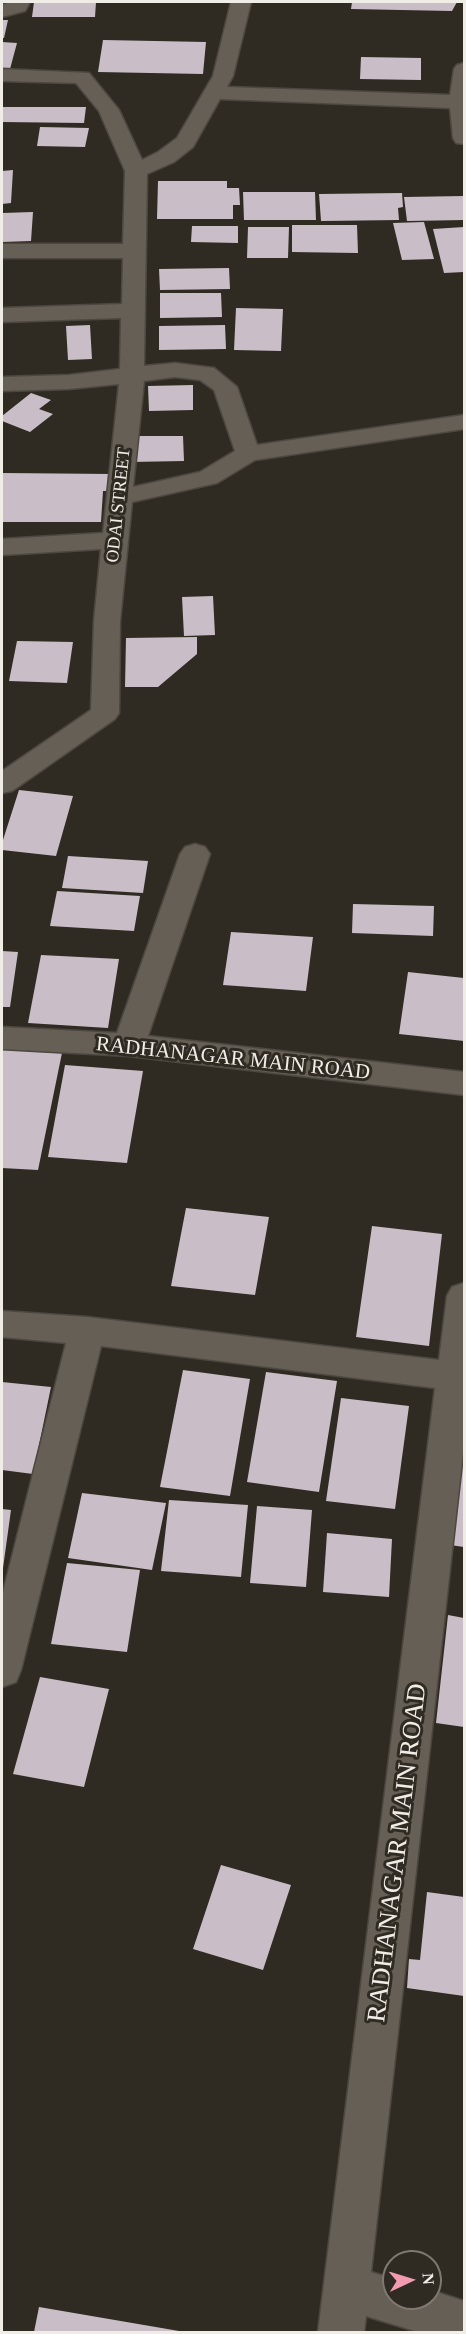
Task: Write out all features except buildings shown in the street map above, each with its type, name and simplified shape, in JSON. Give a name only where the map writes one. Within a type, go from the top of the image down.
[{"type":"street","points":[[2,11],[18,7],[20,2]]},
{"type":"street","points":[[2,75],[82,77],[109,110],[136,171],[166,157],[185,142],[223,76],[241,2]]},
{"type":"street","points":[[465,69],[460,102],[465,138]]},
{"type":"street","points":[[213,93],[460,102]]},
{"type":"street","name":"ODAI STREET","points":[[2,784],[105,713],[107,621],[132,376],[136,171]]},
{"type":"street","points":[[2,251],[135,251]]},
{"type":"street","points":[[2,315],[133,310]]},
{"type":"street","points":[[2,384],[190,370],[206,373],[219,380],[225,387],[248,454]]},
{"type":"street","points":[[121,497],[208,478],[248,454],[465,422]]},
{"type":"street","points":[[2,547],[116,540]]},
{"type":"street","points":[[129,1045],[195,854]]},
{"type":"street","name":"RADHANAGAR MAIN ROAD","points":[[2,1038],[129,1045],[465,1084]]},
{"type":"street","name":"RADHANAGAR MAIN ROAD","points":[[341,2332],[460,1376],[465,1296]]},
{"type":"street","points":[[2,1324],[87,1331],[460,1376]]},
{"type":"street","points":[[2,1670],[87,1331]]},
{"type":"street","points":[[346,2288],[465,2324]]}]
